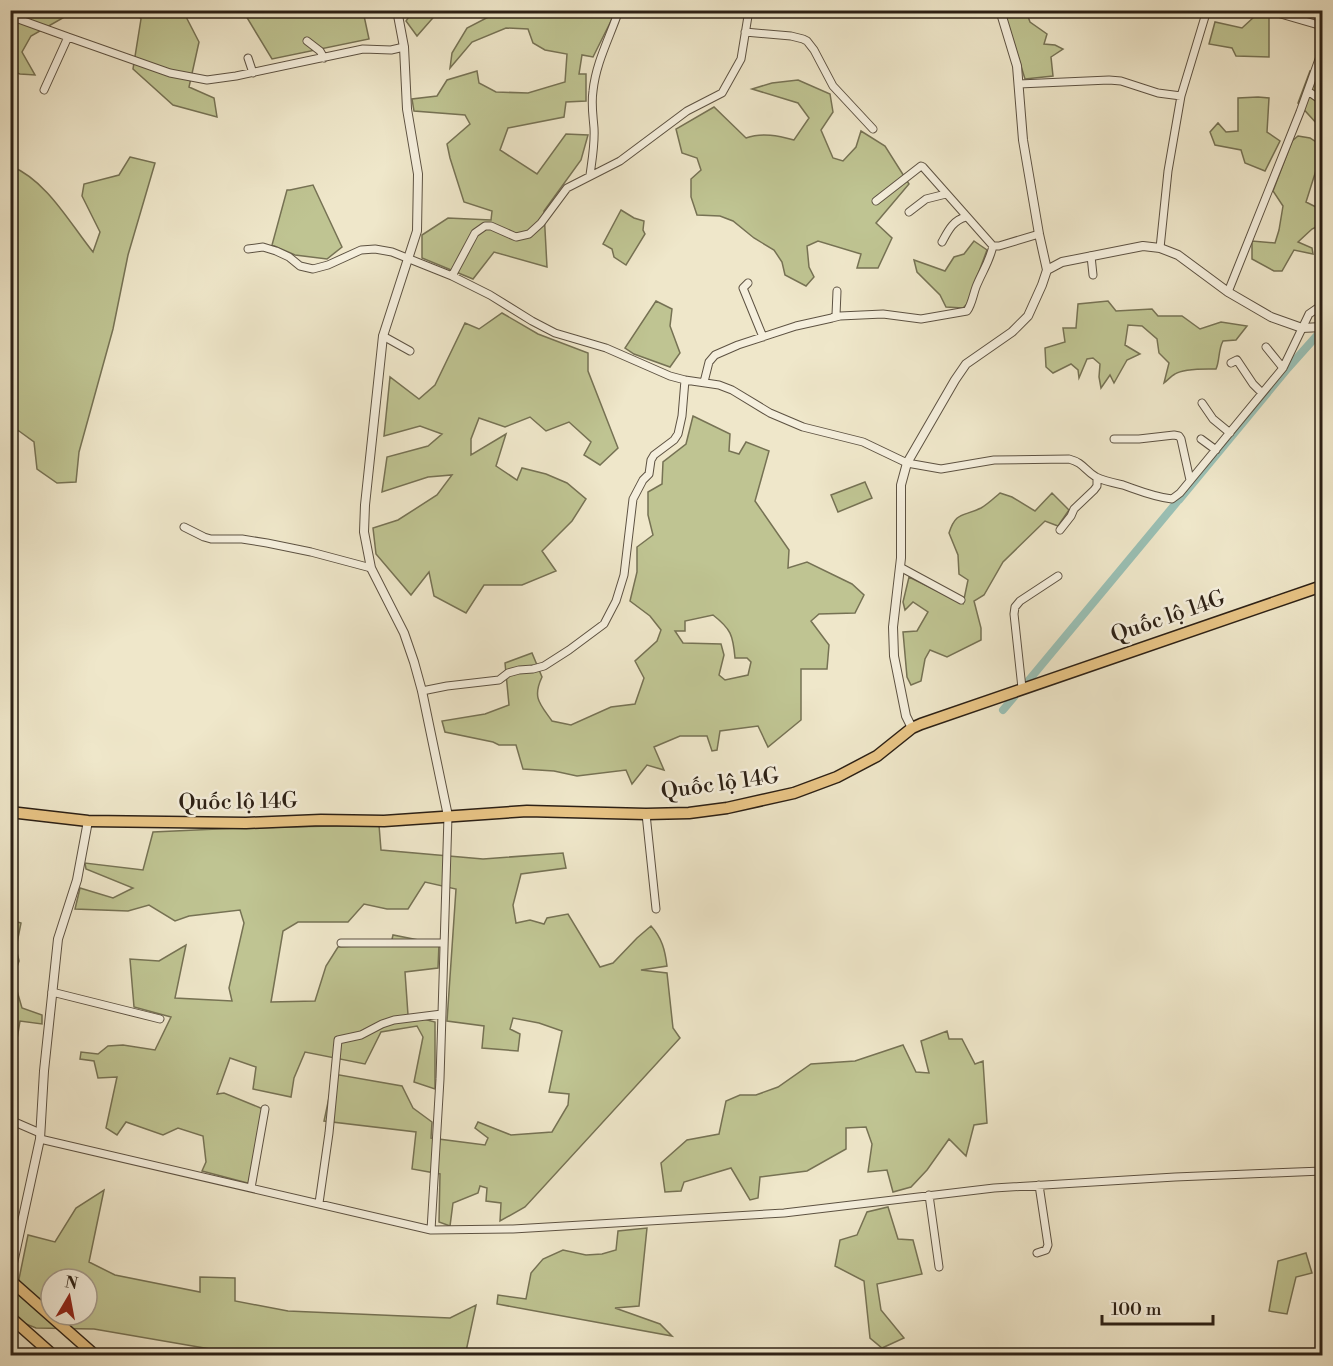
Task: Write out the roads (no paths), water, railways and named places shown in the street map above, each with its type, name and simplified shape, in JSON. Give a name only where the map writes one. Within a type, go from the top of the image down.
[{"type":"main road","name":"Quốc lộ 14G","points":[[10,812],[88,821],[246,822],[384,821],[527,811],[689,813],[727,808],[794,793],[837,777],[877,756],[912,728],[1022,688],[1323,586]]},
{"type":"main road","points":[[10,1279],[96,1356]]},
{"type":"main road","points":[[10,1317],[54,1356]]},
{"type":"street","points":[[397,10],[404,47],[407,109],[418,174],[417,231],[383,336],[364,506],[364,532],[371,568],[404,633],[414,662],[448,816],[440,1079],[431,1230]]},
{"type":"street","points":[[590,175],[594,139],[592,92],[599,60],[619,10]]},
{"type":"street","points":[[452,276],[479,229],[491,226],[516,237],[529,234],[541,223],[567,188],[620,161],[687,111],[722,93],[741,58],[749,10]]},
{"type":"street","points":[[912,728],[906,716],[894,656],[893,627],[900,567],[902,485],[907,464],[966,364],[1012,332],[1028,316],[1047,270],[1023,140],[1017,66],[1000,10]]},
{"type":"street","points":[[1160,248],[1168,171],[1181,96],[1207,10]]},
{"type":"street","points":[[1267,10],[1323,26]]},
{"type":"street","points":[[10,16],[170,74],[207,80],[253,73],[363,49],[391,50],[404,47]]},
{"type":"street","points":[[745,32],[791,36],[807,41],[833,86],[873,129]]},
{"type":"street","points":[[44,90],[68,37]]},
{"type":"street","points":[[307,41],[320,51],[324,58]]},
{"type":"street","points":[[1228,291],[1323,51]]},
{"type":"street","points":[[248,58],[253,73]]},
{"type":"street","points":[[1019,84],[1121,81],[1158,93],[1181,96]]},
{"type":"street","points":[[1308,91],[1323,101]]},
{"type":"street","points":[[876,201],[921,166],[993,246],[1039,234]]},
{"type":"street","points":[[909,212],[926,199],[946,194]]},
{"type":"street","points":[[942,242],[955,222],[966,217]]},
{"type":"street","points":[[704,382],[712,358],[738,345],[796,326],[840,316],[877,314],[921,319],[967,311],[976,286],[990,259],[993,246]]},
{"type":"street","points":[[1047,270],[1062,262],[1091,256],[1143,246],[1160,248],[1178,255],[1228,291],[1271,317],[1302,328],[1323,327]]},
{"type":"street","points":[[248,249],[263,247],[289,257],[300,266],[313,269],[328,266],[361,250],[375,249],[392,252],[452,276],[555,333],[599,346],[670,376],[719,385],[732,390],[770,413],[803,427],[863,442],[907,464],[941,470],[994,460],[1069,459],[1078,461],[1097,478],[1144,494],[1172,499],[1180,493],[1283,368],[1309,314],[1323,305]]},
{"type":"street","points":[[1091,256],[1093,275]]},
{"type":"street","points":[[748,283],[743,288],[763,337]]},
{"type":"street","points":[[832,318],[836,315],[837,291]]},
{"type":"street","points":[[383,336],[410,351]]},
{"type":"street","points":[[1266,347],[1283,368]]},
{"type":"street","points":[[1231,363],[1237,360],[1262,393]]},
{"type":"street","points":[[422,691],[499,680],[508,673],[544,666],[604,624],[616,601],[624,575],[633,499],[643,480],[649,474],[654,455],[674,440],[678,434],[685,380]]},
{"type":"street","points":[[1202,403],[1213,419],[1230,433]]},
{"type":"street","points":[[1114,439],[1179,436],[1190,480]]},
{"type":"street","points":[[1201,439],[1216,450]]},
{"type":"street","points":[[1060,530],[1074,509],[1094,490],[1098,482],[1097,478]]},
{"type":"street","points":[[184,527],[204,537],[267,543],[371,568]]},
{"type":"street","points":[[900,567],[961,600]]},
{"type":"street","points":[[1022,688],[1015,607],[1020,601],[1058,576]]},
{"type":"street","points":[[646,814],[656,909]]},
{"type":"street","points":[[10,1279],[40,1136],[44,1071],[58,939],[77,880],[88,821]]},
{"type":"street","points":[[341,943],[444,942]]},
{"type":"street","points":[[52,992],[160,1019]]},
{"type":"street","points":[[319,1203],[329,1133],[338,1040],[362,1035],[394,1020],[442,1014]]},
{"type":"street","points":[[251,1188],[265,1109]]},
{"type":"street","points":[[10,1120],[40,1136],[431,1230],[513,1229],[784,1213],[994,1188],[1323,1171]]},
{"type":"street","points":[[1037,1253],[1046,1250],[1048,1241],[1039,1185]]},
{"type":"street","points":[[929,1195],[939,1267]]},
{"type":"waterway","points":[[1179,500],[1321,331]]},
{"type":"waterway","points":[[1029,680],[1177,502]]},
{"type":"waterway","points":[[1003,710],[1014,697]]}]
